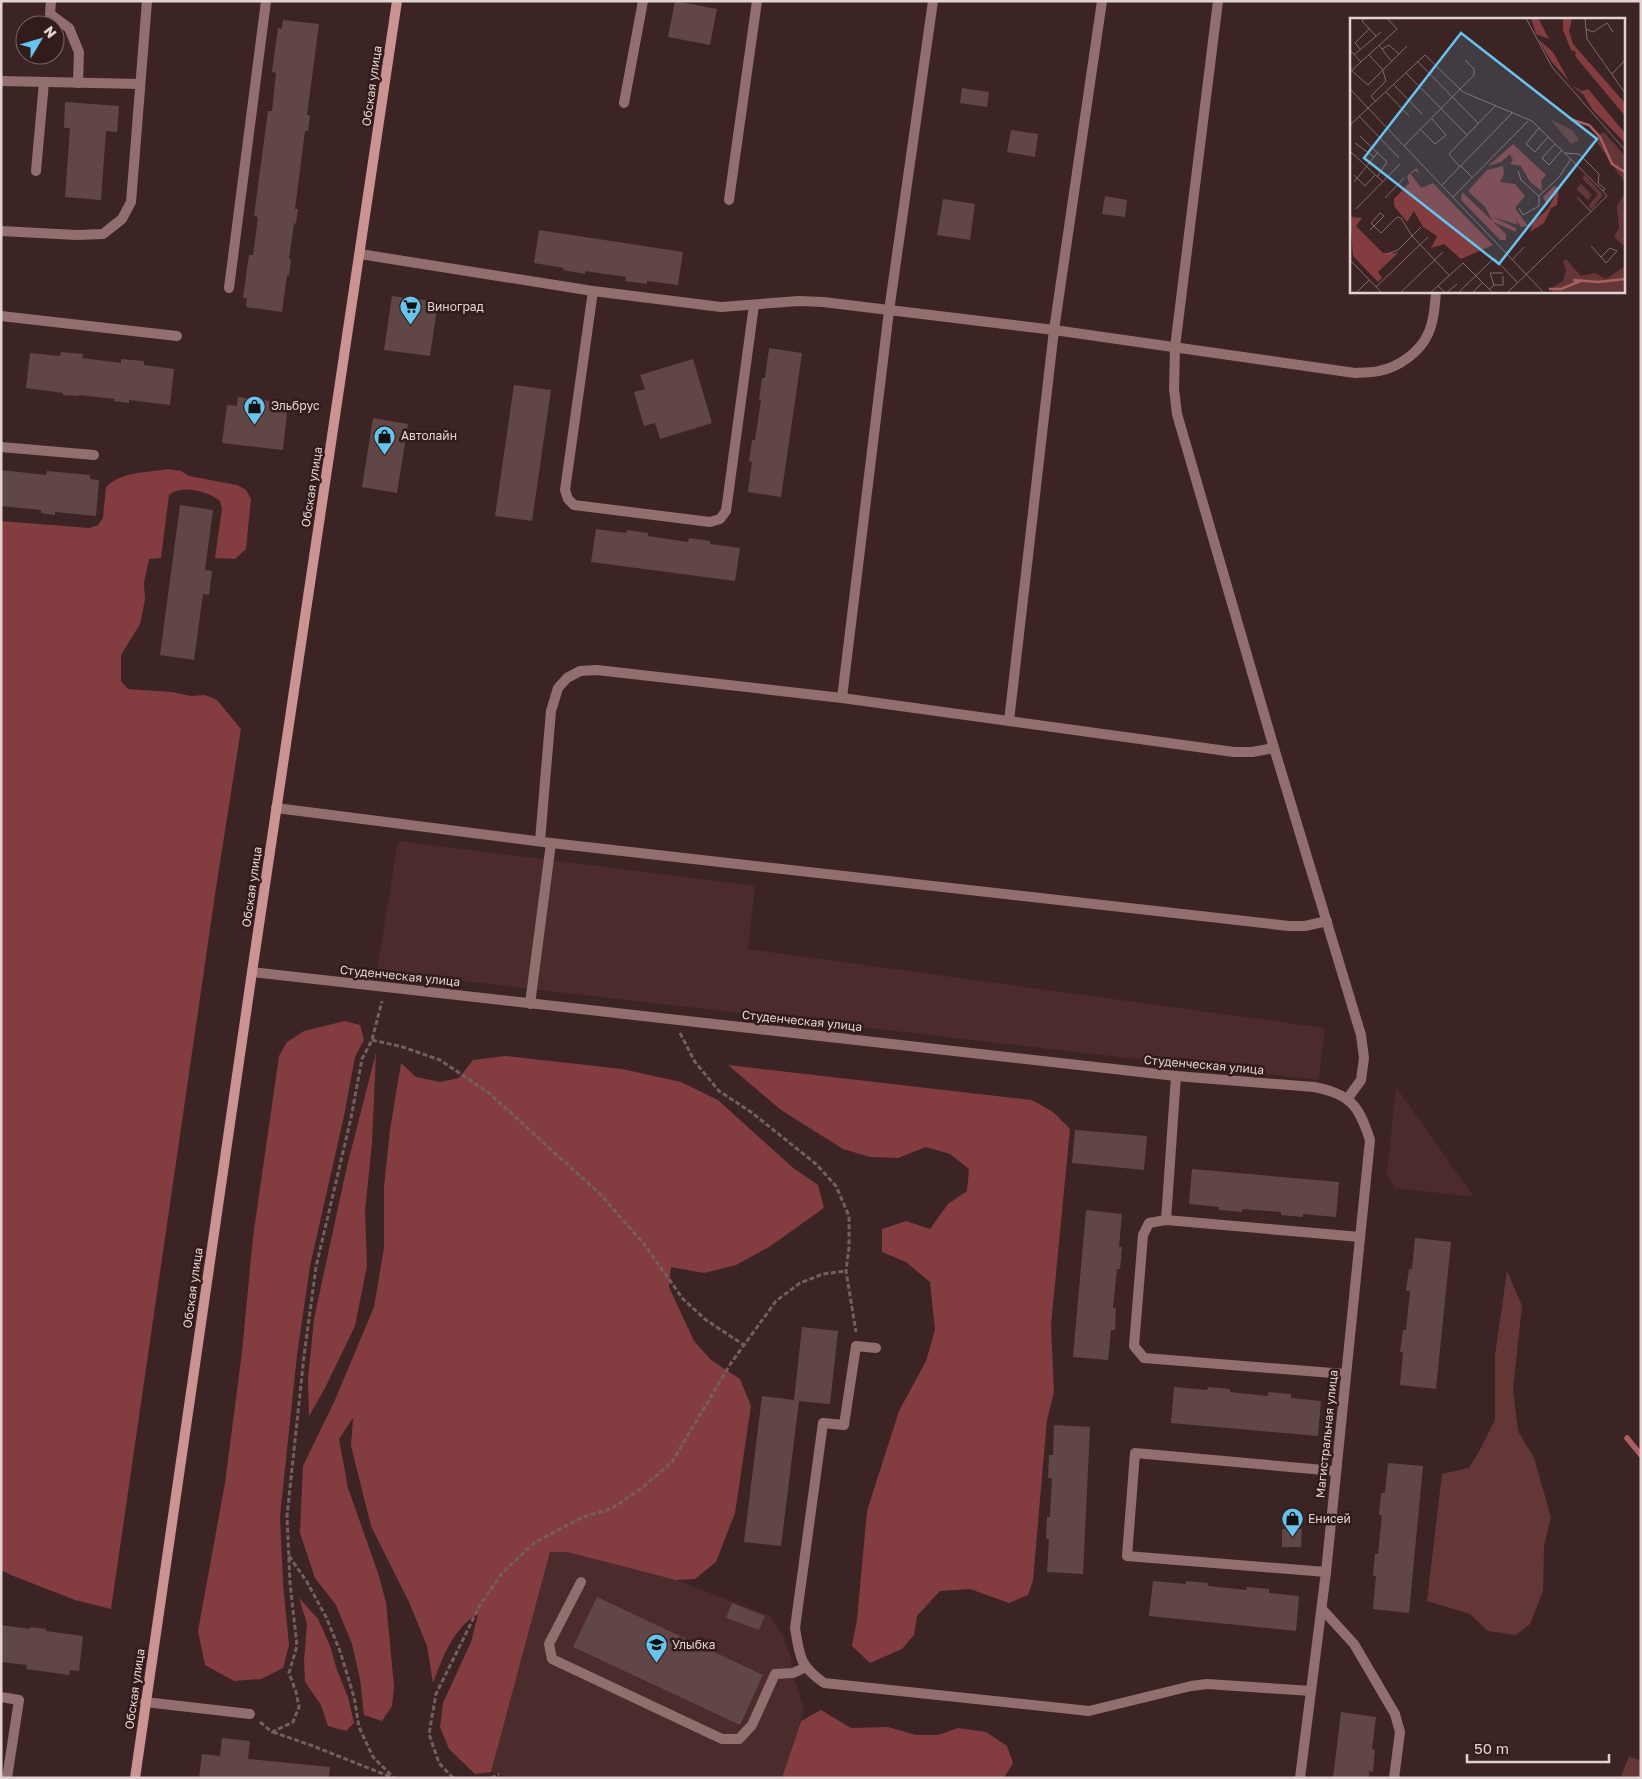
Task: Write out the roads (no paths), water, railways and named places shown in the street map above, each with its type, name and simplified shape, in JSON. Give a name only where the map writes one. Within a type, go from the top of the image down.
[{"type":"street","points":[[51,1],[50,14],[69,28],[79,52],[78,83]]},
{"type":"street","points":[[1,231],[77,235],[103,234],[122,219],[131,202],[147,1]]},
{"type":"street","points":[[229,288],[266,1]]},
{"type":"street","name":"Обская улица","points":[[135,1778],[276,808],[397,1]]},
{"type":"street","points":[[624,103],[643,1]]},
{"type":"street","points":[[730,200],[757,1]]},
{"type":"street","points":[[842,698],[890,310],[933,1]]},
{"type":"street","points":[[1009,721],[1054,330],[1102,1]]},
{"type":"street","points":[[1218,1],[1175,347],[1174,389],[1177,414],[1274,748],[1361,1035],[1364,1058],[1361,1080],[1348,1098]]},
{"type":"street","points":[[1,81],[140,84]]},
{"type":"street","points":[[36,171],[44,82]]},
{"type":"street","points":[[360,254],[592,291],[721,307],[798,301],[823,302],[1054,330],[1355,372],[1379,371],[1398,365],[1413,354],[1428,335],[1434,316],[1436,292]]},
{"type":"street","points":[[592,291],[565,490],[568,499],[574,505],[710,522],[720,519],[726,511],[754,305]]},
{"type":"street","points":[[1,316],[177,336]]},
{"type":"street","points":[[1,447],[94,455]]},
{"type":"street","points":[[540,841],[551,711],[558,688],[567,678],[580,671],[597,670],[842,698],[1234,752],[1252,752],[1274,748]]},
{"type":"street","points":[[276,808],[552,843],[1289,926],[1305,926],[1326,921]]},
{"type":"street","points":[[530,1004],[552,843]]},
{"type":"street","name":"Студенческая улица","points":[[252,972],[1176,1076],[1314,1087],[1329,1090],[1348,1098]]},
{"type":"street","points":[[1166,1220],[1176,1076]]},
{"type":"street","name":"Магистральная улица","points":[[1300,1778],[1322,1609],[1370,1140],[1364,1119],[1348,1098]]},
{"type":"street","points":[[1345,1374],[1144,1358],[1134,1346],[1144,1235],[1149,1223],[1166,1220],[1360,1237]]},
{"type":"street","points":[[876,1348],[856,1346],[844,1425],[823,1423],[795,1628],[800,1656],[808,1672],[824,1683],[1089,1711],[1190,1686],[1206,1684],[1311,1691]]},
{"type":"street","points":[[1326,1572],[1127,1556],[1135,1454],[1335,1471]]},
{"type":"street","points":[[580,1582],[549,1644],[552,1659],[722,1739],[739,1739],[752,1725],[775,1674],[793,1673],[806,1667]]},
{"type":"street","points":[[1322,1609],[1354,1644],[1395,1714],[1400,1732],[1394,1778]]},
{"type":"street","points":[[1,1697],[19,1700],[7,1778]]},
{"type":"street","points":[[145,1702],[250,1714]]},
{"type":"waterway","points":[[1627,1438],[1641,1455]]},
{"type":"place","name":"Виноград","points":[[411,326]]},
{"type":"place","name":"Эльбрус","points":[[255,425]]},
{"type":"place","name":"Автолайн","points":[[385,455]]},
{"type":"place","name":"Енисей","points":[[1292,1538]]},
{"type":"place","name":"Улыбка","points":[[656,1664]]}]
